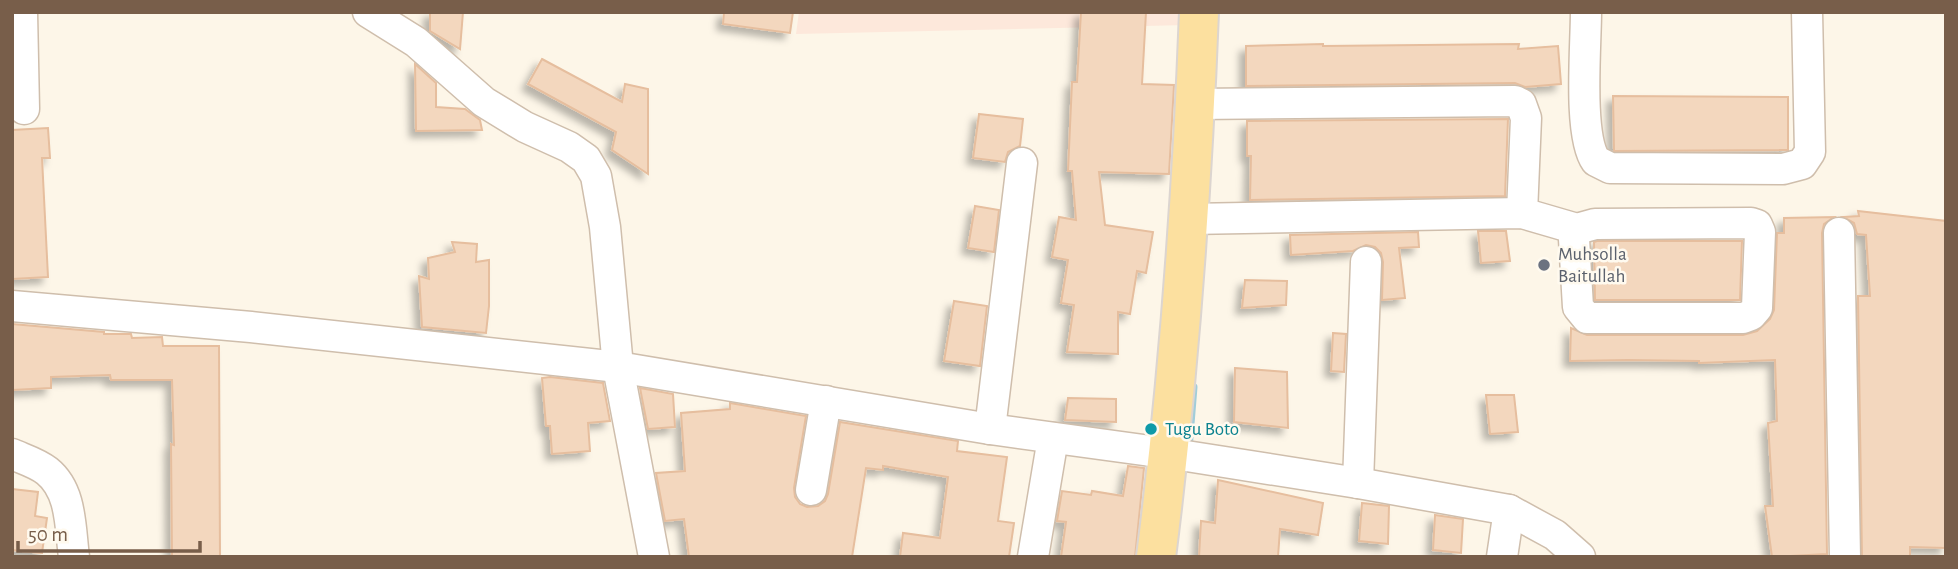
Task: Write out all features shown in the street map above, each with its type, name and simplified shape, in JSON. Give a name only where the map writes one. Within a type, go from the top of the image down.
[{"type":"main road","points":[[1156,557],[1182,456],[1206,103],[1199,31]]},
{"type":"street","points":[[22,12],[24,109]]},
{"type":"street","points":[[368,12],[416,42],[484,102],[525,127],[569,147],[586,159],[596,176],[602,199],[618,367],[654,557]]},
{"type":"street","points":[[1586,12],[1588,146],[1596,161],[1610,168],[1783,169],[1805,162],[1810,152],[1807,12]]},
{"type":"street","points":[[1206,103],[1515,101],[1521,104],[1526,118],[1522,213]]},
{"type":"street","points":[[990,429],[1022,163]]},
{"type":"street","points":[[1199,219],[1522,213],[1577,229],[1595,224],[1754,224],[1760,233],[1757,309],[1743,318],[1587,318],[1578,307],[1574,239],[1577,229]]},
{"type":"street","points":[[1839,233],[1845,557]]},
{"type":"street","points":[[1358,483],[1366,262]]},
{"type":"street","points":[[12,306],[251,327],[618,367],[990,429],[1358,483],[1509,510],[1555,535],[1580,557]]},
{"type":"street","points":[[811,490],[826,401]]},
{"type":"street","points":[[1033,557],[1053,438]]},
{"type":"street","points":[[12,454],[45,469],[61,485],[67,500],[74,557]]},
{"type":"street","points":[[1502,557],[1509,510]]},
{"type":"shaded area","points":[[799,12],[1187,12],[1187,25],[796,34]]},
{"type":"building","points":[[430,12],[463,12],[460,49],[430,31]]},
{"type":"building","points":[[724,12],[793,12],[790,33],[723,24]]},
{"type":"building","points":[[1081,12],[1146,12],[1142,84],[1174,85],[1169,174],[1099,172],[1105,225],[1153,232],[1146,273],[1137,271],[1130,314],[1118,312],[1118,354],[1067,352],[1074,305],[1061,303],[1068,260],[1052,257],[1059,217],[1076,220],[1072,171],[1068,171],[1072,82],[1077,82]]},
{"type":"building","points":[[1519,44],[1518,49],[1558,46],[1561,84],[1525,87],[1515,83],[1246,86],[1246,46]]},
{"type":"building","points":[[542,59],[622,102],[625,84],[648,89],[648,174],[612,150],[616,132],[528,84]]},
{"type":"building","points":[[415,64],[436,83],[436,107],[465,109],[480,120],[482,130],[416,131]]},
{"type":"building","points":[[1613,96],[1788,97],[1788,150],[1614,151]]},
{"type":"building","points":[[979,114],[1023,119],[1020,146],[1008,152],[1005,162],[973,158]]},
{"type":"building","points":[[1508,119],[1505,196],[1250,200],[1251,156],[1247,156],[1247,121]]},
{"type":"building","points":[[48,128],[50,158],[42,158],[48,277],[12,279],[12,130]]},
{"type":"building","points":[[975,206],[999,210],[994,252],[968,248]]},
{"type":"building","points":[[1858,211],[1946,221],[1946,548],[1910,547],[1910,557],[1862,557],[1858,296],[1870,296],[1866,235],[1857,234],[1854,223],[1843,217],[1859,216]]},
{"type":"building","points":[[1834,217],[1824,224],[1822,233],[1827,554],[1772,557],[1765,506],[1773,506],[1768,423],[1777,421],[1775,360],[1699,363],[1570,361],[1571,328],[1587,335],[1743,335],[1757,331],[1770,319],[1774,310],[1777,233],[1784,233],[1784,218]]},
{"type":"building","points":[[1478,231],[1506,231],[1510,261],[1481,263]]},
{"type":"building","points":[[1418,232],[1419,247],[1399,248],[1405,298],[1382,300],[1383,262],[1381,253],[1375,247],[1366,245],[1353,251],[1291,255],[1290,235]]},
{"type":"building","points":[[1742,241],[1740,300],[1595,300],[1594,242]]},
{"type":"building","points":[[452,242],[477,244],[476,262],[489,260],[486,333],[422,327],[419,276],[429,279],[428,258],[455,252]]},
{"type":"building","points":[[1245,280],[1287,281],[1286,305],[1242,308]]},
{"type":"building","points":[[954,301],[987,306],[980,366],[944,361]]},
{"type":"building","points":[[12,324],[104,334],[131,334],[132,338],[162,337],[163,346],[219,346],[220,557],[172,557],[172,380],[111,380],[110,375],[51,377],[51,388],[12,390]]},
{"type":"building","points":[[1333,333],[1346,334],[1344,372],[1331,371]]},
{"type":"building","points":[[1235,368],[1287,372],[1288,428],[1234,422]]},
{"type":"building","points":[[542,378],[603,383],[610,421],[588,423],[590,451],[552,454],[550,426],[546,426]]},
{"type":"building","points":[[640,388],[673,394],[675,427],[648,429]]},
{"type":"building","points":[[1486,395],[1514,395],[1518,432],[1490,434]]},
{"type":"building","points":[[1068,398],[1116,399],[1116,422],[1065,420]]},
{"type":"building","points":[[730,403],[806,416],[794,488],[795,497],[800,504],[807,507],[818,506],[825,501],[828,494],[840,422],[958,441],[957,451],[1007,457],[998,521],[1014,523],[1009,557],[900,557],[903,533],[940,538],[948,477],[883,466],[883,470],[866,468],[852,557],[689,557],[684,519],[665,521],[656,473],[685,471],[681,413],[730,409]]},
{"type":"building","points":[[1128,466],[1144,468],[1135,557],[1061,557],[1066,522],[1057,521],[1062,491],[1091,495],[1092,491],[1123,496]]},
{"type":"building","points":[[1218,480],[1323,503],[1318,535],[1280,529],[1278,557],[1199,557],[1201,521],[1215,523]]},
{"type":"building","points":[[12,489],[38,492],[35,516],[47,518],[42,553],[12,550]]},
{"type":"building","points":[[1362,503],[1389,506],[1388,544],[1359,541]]},
{"type":"building","points":[[1435,515],[1463,519],[1461,553],[1433,550]]},
{"type":"waterway","points":[[1189,449],[1194,387]]},
{"type":"place","name":"Muhsolla Baitullah","points":[[1544,265]]},
{"type":"place","name":"Tugu Boto","points":[[1151,429]]}]
